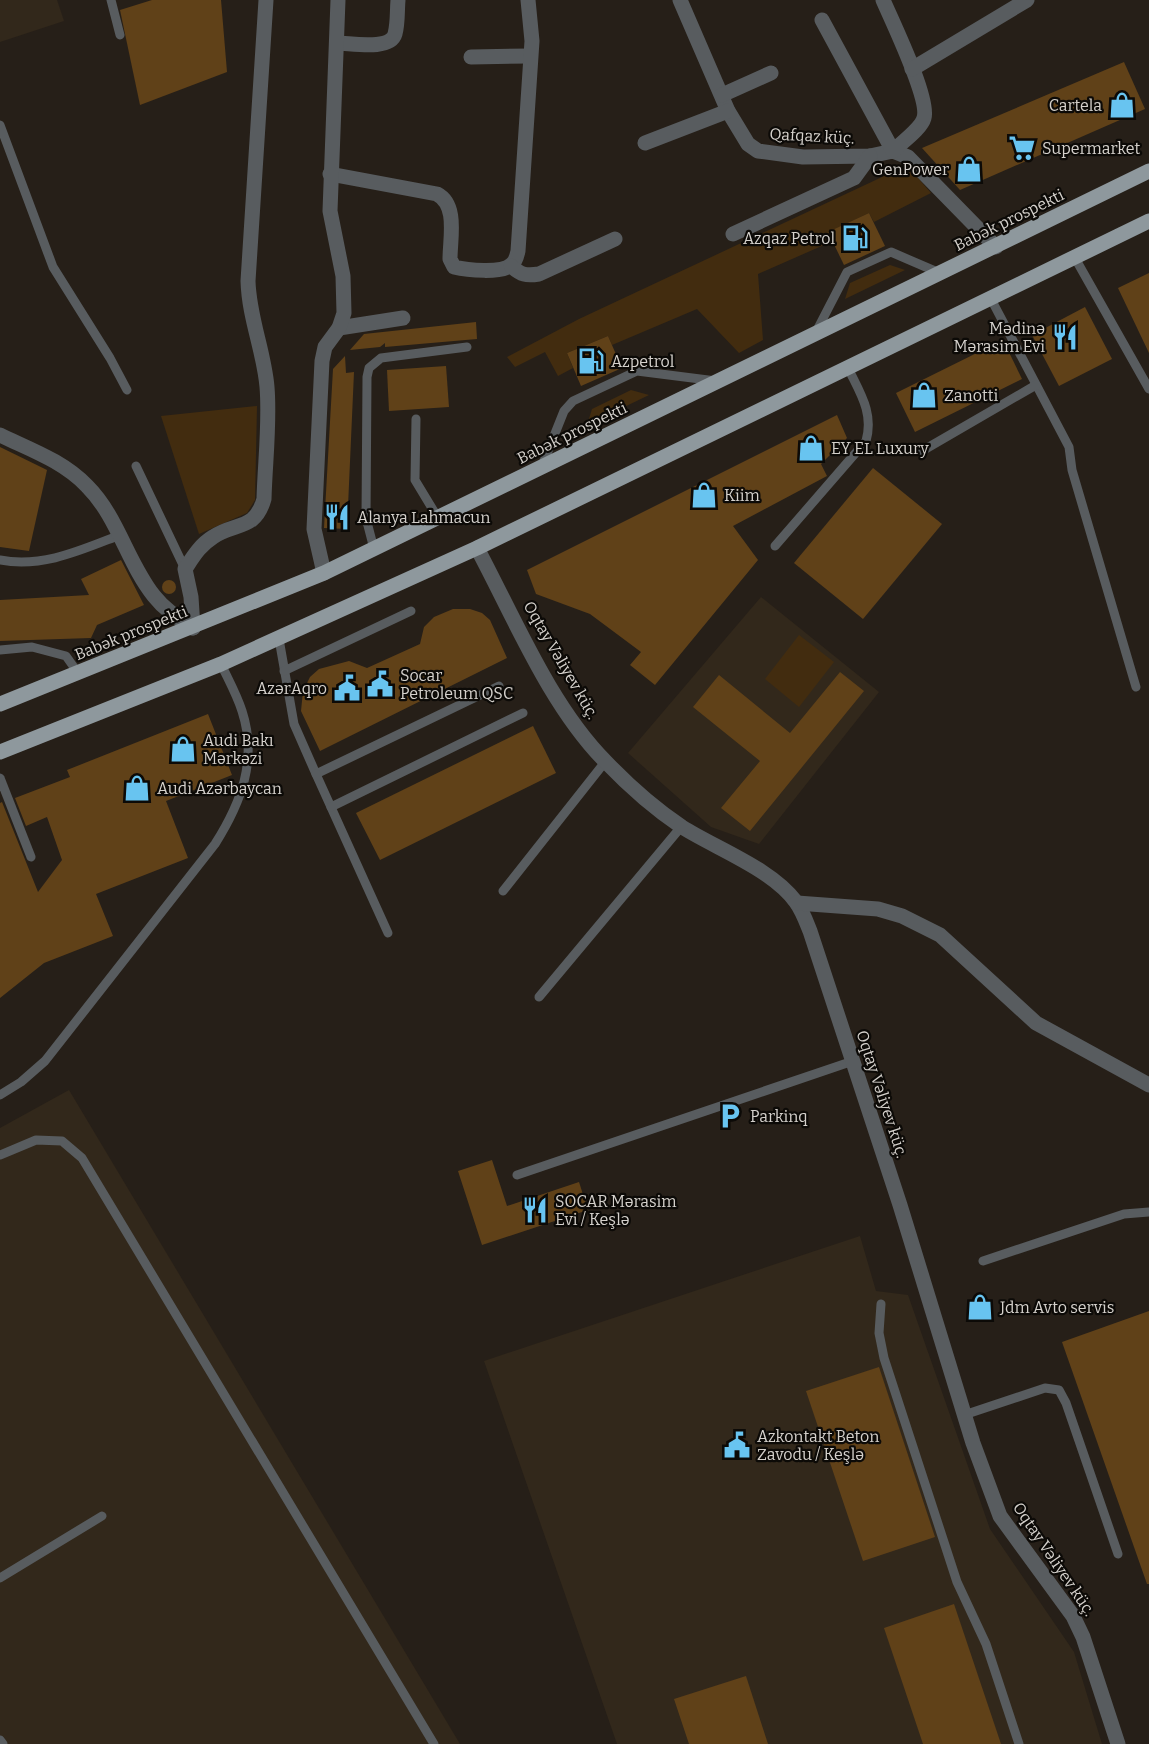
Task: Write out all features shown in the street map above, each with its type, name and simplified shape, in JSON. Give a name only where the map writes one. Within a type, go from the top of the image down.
[{"type":"main road","name":"Babək prospekti","points":[[0,704],[193,628],[324,573],[942,274],[1149,171]]},
{"type":"main road","points":[[0,752],[221,664],[477,548],[1149,221]]},
{"type":"main road","points":[[0,715],[78,673]]},
{"type":"main road","points":[[0,742],[31,739]]},
{"type":"street","points":[[193,628],[191,597],[185,569],[196,552],[214,536],[250,522],[260,512],[264,499],[267,389],[264,362],[249,304],[248,281],[266,0]]},
{"type":"street","points":[[324,573],[314,529],[322,361],[325,347],[339,328],[344,313],[345,294],[330,211],[338,0]]},
{"type":"street","points":[[337,43],[382,44],[391,40],[394,34],[398,0]]},
{"type":"street","points":[[511,266],[518,251],[530,56],[528,0]]},
{"type":"street","name":"Qafqaz küç.","points":[[680,0],[728,111],[748,144],[758,151],[803,157],[870,156],[893,151]]},
{"type":"street","points":[[884,0],[912,69],[926,112],[924,121],[893,151]]},
{"type":"street","points":[[912,69],[1027,0]]},
{"type":"street","points":[[822,20],[893,151],[908,157],[920,166],[996,247]]},
{"type":"street","points":[[471,57],[530,56]]},
{"type":"street","points":[[722,95],[771,73]]},
{"type":"street","points":[[645,143],[728,111]]},
{"type":"street","points":[[733,234],[854,178],[870,156]]},
{"type":"street","points":[[330,174],[436,194],[446,199],[449,207],[450,259],[453,267],[464,270],[511,266]]},
{"type":"street","points":[[511,266],[520,274],[527,276],[539,274],[615,238]]},
{"type":"street","points":[[339,328],[403,318]]},
{"type":"street","points":[[0,435],[64,466],[88,487],[120,535],[153,595],[168,612],[193,628]]},
{"type":"street","name":"Oqtay Vəliyev küç.","points":[[477,548],[562,705],[605,762],[681,826],[763,874],[784,889],[797,903],[810,931],[964,1415],[1000,1516],[1067,1607],[1083,1637],[1118,1744]]},
{"type":"street","points":[[797,903],[878,909],[902,916],[940,935],[957,947],[1036,1023],[1149,1085]]},
{"type":"lane","points":[[111,0],[120,35]]},
{"type":"lane","points":[[0,124],[53,267],[110,358],[127,390]]},
{"type":"lane","points":[[815,334],[847,272],[891,252],[942,274]]},
{"type":"lane","points":[[1075,258],[1149,389]]},
{"type":"lane","points":[[991,299],[1069,447],[1072,470],[1136,687]]},
{"type":"lane","points":[[374,549],[366,518],[369,368],[381,358],[467,347]]},
{"type":"lane","points":[[775,546],[866,441],[871,425],[869,412],[848,368]]},
{"type":"lane","points":[[541,468],[564,411],[573,401],[637,371],[718,381]]},
{"type":"lane","points":[[922,451],[1036,386]]},
{"type":"lane","points":[[416,419],[415,480],[438,518]]},
{"type":"lane","points":[[136,466],[185,569]]},
{"type":"lane","points":[[0,560],[16,563],[43,562],[120,535]]},
{"type":"lane","points":[[284,671],[411,611]]},
{"type":"lane","points":[[279,639],[299,739],[388,933]]},
{"type":"lane","points":[[0,650],[32,647],[66,656],[78,673]]},
{"type":"lane","points":[[0,1095],[33,1073],[73,1027],[215,844],[240,800],[247,767],[248,735],[242,710],[221,664]]},
{"type":"lane","points":[[315,774],[499,686]]},
{"type":"lane","points":[[332,807],[524,713]]},
{"type":"lane","points":[[503,891],[605,762]]},
{"type":"lane","points":[[0,778],[31,857]]},
{"type":"lane","points":[[539,997],[681,826]]},
{"type":"lane","points":[[517,1175],[853,1061]]},
{"type":"lane","points":[[0,1155],[36,1140],[62,1141],[82,1158],[434,1744]]},
{"type":"lane","points":[[983,1261],[1124,1214],[1149,1212]]},
{"type":"lane","points":[[881,1304],[879,1333],[884,1358],[957,1582],[986,1644],[1019,1744]]},
{"type":"lane","points":[[964,1415],[1044,1388],[1059,1390],[1066,1403],[1118,1554]]},
{"type":"lane","points":[[0,1578],[102,1516]]},
{"type":"lane","points":[[0,1740],[3,1744]]},
{"type":"shaded area","points":[[0,0],[57,0],[64,21],[0,42]]},
{"type":"shaded area","points":[[897,170],[911,170],[931,193],[874,222],[869,213],[829,232],[833,241],[758,274],[763,340],[739,353],[697,309],[612,345],[608,336],[567,353],[573,368],[558,376],[545,352],[515,367],[507,357],[579,319]]},
{"type":"shaded area","points":[[890,265],[905,270],[845,299],[850,283]]},
{"type":"shaded area","points":[[631,390],[649,395],[587,425],[592,409]]},
{"type":"shaded area","points":[[257,406],[255,500],[247,513],[199,534],[161,416]]},
{"type":"shaded area","points":[[761,597],[879,692],[759,844],[711,827],[628,753]]},
{"type":"shaded area","points":[[799,635],[834,662],[799,707],[765,679]]},
{"type":"shaded area","points":[[69,1090],[460,1744],[0,1744],[0,1128]]},
{"type":"shaded area","name":"Azkontakt Beton Zavodu / Keşlə","points":[[860,1236],[876,1291],[908,1295],[990,1529],[1074,1652],[1102,1744],[617,1744],[484,1361]]},
{"type":"building","points":[[152,0],[221,0],[227,72],[140,105],[120,10]]},
{"type":"building","points":[[1124,62],[1145,109],[960,190],[922,148]]},
{"type":"building","points":[[869,213],[885,246],[844,265],[828,232]]},
{"type":"building","points":[[1149,273],[1149,353],[1118,288]]},
{"type":"building","points":[[1085,307],[1112,359],[1059,386],[1032,335]]},
{"type":"building","points":[[476,322],[477,339],[385,347],[385,343],[380,347],[350,350],[364,334]]},
{"type":"building","points":[[608,336],[622,368],[581,386],[567,353]]},
{"type":"building","points":[[1003,340],[1022,379],[915,432],[896,393]]},
{"type":"building","points":[[345,356],[346,373],[354,372],[347,529],[324,528],[333,369]]},
{"type":"building","points":[[446,366],[449,407],[389,411],[387,370]]},
{"type":"building","points":[[837,415],[847,438],[821,464],[827,476],[733,526],[758,560],[655,685],[630,665],[641,652],[590,614],[536,594],[527,570]]},
{"type":"building","points":[[0,447],[47,470],[29,551],[0,547]]},
{"type":"building","points":[[873,468],[942,524],[863,619],[794,563]]},
{"type":"building","points":[[121,560],[144,605],[97,625],[91,638],[0,641],[0,600],[89,595],[81,579]]},
{"type":"building","points":[[166,580],[172,580],[176,587],[172,594],[166,594],[162,590],[162,584]]},
{"type":"building","name":"Socar Petroleum QSC","points":[[453,609],[470,609],[482,613],[490,620],[507,658],[320,751],[301,711],[303,691],[310,677],[319,669],[349,661],[367,668],[420,644],[424,627],[434,617]]},
{"type":"building","points":[[840,672],[864,691],[750,831],[721,808],[760,761],[693,707],[719,675],[790,733]]},
{"type":"building","points":[[208,714],[232,775],[166,801],[188,858],[96,894],[113,936],[44,963],[0,998],[0,803],[2,802],[38,892],[62,860],[47,817],[26,826],[15,798],[70,777],[67,770]]},
{"type":"building","points":[[533,726],[556,773],[380,860],[356,813]]},
{"type":"building","points":[[492,1160],[507,1206],[579,1182],[588,1210],[482,1245],[458,1171]]},
{"type":"building","points":[[1149,1311],[1149,1584],[1147,1584],[1062,1342]]},
{"type":"building","points":[[879,1367],[935,1537],[863,1561],[806,1391]]},
{"type":"building","points":[[954,1604],[1001,1744],[923,1744],[884,1628]]},
{"type":"building","points":[[746,1676],[768,1744],[689,1744],[674,1699]]},
{"type":"place","name":"Cartela","points":[[1122,105]]},
{"type":"place","name":"Supermarket","points":[[1022,148]]},
{"type":"place","name":"GenPower","points":[[969,169]]},
{"type":"place","name":"Azqaz Petrol","points":[[855,238]]},
{"type":"place","name":"Mədinə Mərasim Evi","points":[[1065,337]]},
{"type":"place","name":"Azpetrol","points":[[591,361]]},
{"type":"place","name":"Zanotti","points":[[924,395]]},
{"type":"place","name":"EY EL Luxury","points":[[811,448]]},
{"type":"place","name":"Kiim","points":[[704,495]]},
{"type":"place","name":"Alanya Lahmacun","points":[[337,517]]},
{"type":"place","name":"Socar Petroleum QSC","points":[[380,684]]},
{"type":"place","name":"AzərAqro","points":[[347,688]]},
{"type":"place","name":"Audi Bakı Mərkəzi","points":[[183,749]]},
{"type":"place","name":"Audi Azərbaycan","points":[[137,788]]},
{"type":"place","name":"Parkinq","points":[[730,1116]]},
{"type":"place","name":"SOCAR Mərasim Evi / Keşlə","points":[[535,1210]]},
{"type":"place","name":"Jdm Avto servis","points":[[980,1307]]},
{"type":"place","name":"Azkontakt Beton Zavodu / Keşlə","points":[[737,1445]]}]
